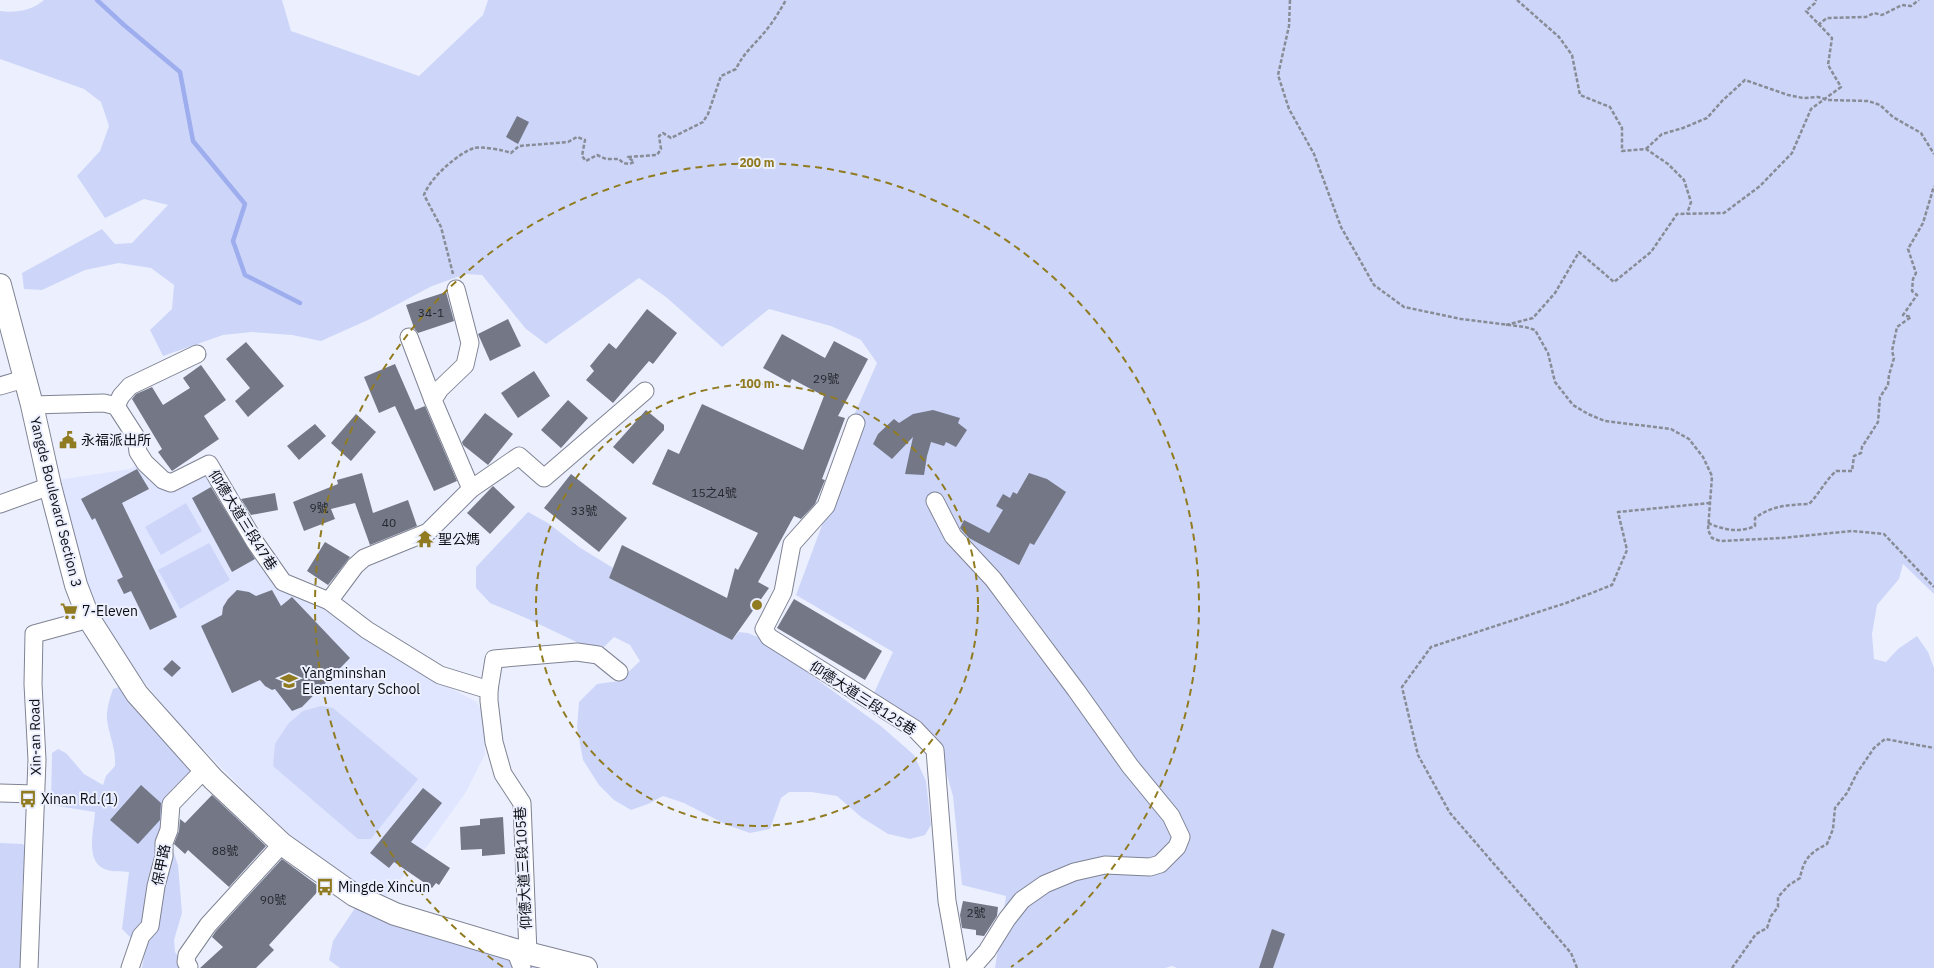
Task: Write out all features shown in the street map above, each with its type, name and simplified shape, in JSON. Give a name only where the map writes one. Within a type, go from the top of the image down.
[{"type":"main road","name":"Yangde Boulevard Section 3","points":[[0,285],[32,405],[50,486],[76,585],[89,619],[137,694],[204,770],[282,844],[354,895],[388,911],[521,957],[586,968]]},
{"type":"street","points":[[433,400],[440,389],[465,365],[470,343],[456,289]]},
{"type":"street","points":[[409,337],[433,400],[471,489]]},
{"type":"street","points":[[32,405],[104,403],[116,406],[121,396],[130,386],[197,354]]},
{"type":"street","points":[[0,386],[24,379]]},
{"type":"street","points":[[489,690],[440,676],[367,630],[329,601],[354,566],[364,558],[428,532],[471,489],[520,456],[544,478],[645,391]]},
{"type":"street","name":"仰德大道三段47巷","points":[[116,406],[136,437],[138,452],[145,463],[158,476],[171,483],[209,464],[255,542],[283,582],[329,601]]},
{"type":"street","name":"仰德大道三段125巷","points":[[856,423],[826,506],[792,544],[783,592],[764,630],[769,637],[914,729],[935,750],[947,902],[959,968]]},
{"type":"street","points":[[0,504],[50,486]]},
{"type":"street","points":[[935,501],[953,536],[998,585],[1130,766],[1171,816],[1181,837],[1178,847],[1160,864],[1150,866],[1105,865],[1074,872],[1045,884],[1022,900],[1007,919],[987,951],[972,968]]},
{"type":"street","name":"Xin-an Road","points":[[29,968],[37,760],[34,634],[89,619]]},
{"type":"street","name":"仰德大道三段105巷","points":[[521,957],[522,803],[503,774],[493,736],[489,690],[494,659],[577,652],[598,655],[619,672]]},
{"type":"street","name":"保甲路","points":[[130,968],[141,936],[150,926],[156,886],[164,856],[164,843],[169,830],[171,804],[204,770]]},
{"type":"street","points":[[0,793],[35,794]]},
{"type":"street","points":[[189,967],[186,962],[187,955],[208,926],[282,844]]},
{"type":"path","points":[[456,289],[441,228],[424,195],[429,185],[446,166],[475,148],[501,149],[511,153],[519,146],[568,142],[577,138],[585,140],[582,156],[586,160],[597,155],[606,159],[618,159],[629,164],[634,162],[628,156],[657,155],[661,149],[659,136],[663,133],[671,138],[703,122],[708,114],[721,76],[736,69],[742,55],[764,33],[777,16],[786,0]]},
{"type":"path","points":[[1290,0],[1289,26],[1278,75],[1289,109],[1314,154],[1341,227],[1374,285],[1404,308],[1504,325],[1525,327],[1535,330],[1548,353],[1555,382],[1574,405],[1588,414],[1605,421],[1671,428],[1689,439],[1703,457],[1712,476],[1708,523],[1708,530],[1712,538],[1720,541],[1782,538],[1852,531],[1884,534],[1934,587]]},
{"type":"path","points":[[1517,0],[1528,8],[1559,37],[1572,55],[1580,94],[1610,107],[1622,128],[1622,151],[1646,149],[1662,134],[1683,128],[1707,118],[1722,100],[1745,80],[1787,94],[1825,100],[1868,101],[1880,105],[1888,110],[1893,117],[1921,133],[1934,154]]},
{"type":"path","points":[[1504,325],[1533,318],[1555,293],[1579,252],[1614,282],[1651,252],[1677,214],[1724,213],[1760,186],[1792,153],[1811,109],[1841,87],[1828,65],[1832,38],[1806,11],[1815,3],[1816,0]]},
{"type":"path","points":[[1818,25],[1827,18],[1866,17],[1874,13],[1882,15],[1902,5],[1911,6],[1919,0]]},
{"type":"path","points":[[1646,149],[1668,164],[1684,180],[1691,202],[1687,214]]},
{"type":"path","points":[[1708,523],[1729,530],[1744,530],[1754,526],[1755,518],[1778,506],[1809,504],[1819,494],[1826,480],[1836,471],[1852,471],[1854,456],[1861,453],[1862,447],[1878,422],[1880,397],[1888,385],[1888,375],[1894,358],[1892,351],[1896,339],[1897,327],[1911,317],[1903,315],[1917,295],[1912,291],[1913,279],[1916,273],[1908,249],[1923,223],[1934,186]]},
{"type":"path","points":[[1577,968],[1571,953],[1450,813],[1418,755],[1402,687],[1431,647],[1566,603],[1612,585],[1627,550],[1618,512],[1710,503]]},
{"type":"path","points":[[1732,968],[1756,934],[1767,928],[1771,916],[1778,907],[1778,897],[1789,885],[1800,878],[1803,865],[1812,852],[1828,844],[1833,830],[1835,808],[1874,748],[1885,739],[1934,748]]},
{"type":"shaded area","points":[[44,0],[282,0],[291,31],[419,76],[483,15],[488,0],[1934,0],[1934,594],[1903,564],[1899,579],[1877,605],[1872,634],[1874,659],[1886,662],[1898,649],[1917,636],[1928,652],[1934,668],[1934,968],[1177,968],[1172,966],[1165,968],[995,968],[1006,896],[962,885],[953,796],[938,743],[872,697],[893,652],[796,595],[828,509],[855,413],[877,363],[861,340],[831,326],[769,309],[722,347],[666,297],[639,278],[546,344],[526,329],[482,275],[466,274],[432,286],[368,320],[321,341],[292,335],[252,332],[223,335],[163,356],[150,330],[172,309],[174,285],[151,268],[119,263],[85,270],[42,290],[24,289],[22,273],[102,229],[115,244],[132,243],[168,205],[144,199],[105,218],[77,176],[100,151],[109,126],[101,102],[84,89],[0,59],[0,11],[12,12],[29,9]]},
{"type":"shaded area","name":"Yangminshan Elementary School","points":[[139,463],[156,482],[201,473],[210,478],[280,584],[324,604],[421,673],[477,702],[484,716],[485,754],[466,792],[428,845],[384,900],[364,892],[308,851],[256,803],[177,722],[123,656],[96,607],[81,564],[58,480],[130,469]]},
{"type":"shaded area","points":[[186,503],[202,531],[161,555],[145,527]]},
{"type":"shaded area","points":[[528,512],[548,523],[579,547],[613,568],[609,578],[732,640],[739,632],[748,633],[762,639],[882,727],[914,755],[926,781],[931,825],[925,835],[910,839],[888,834],[861,817],[837,796],[811,792],[789,792],[781,798],[770,829],[750,833],[727,825],[684,803],[663,796],[648,804],[631,810],[614,800],[599,785],[583,760],[577,727],[579,702],[597,684],[619,681],[640,661],[630,645],[614,637],[601,650],[585,646],[490,603],[476,588],[476,567]]},
{"type":"shaded area","points":[[209,543],[230,580],[180,609],[158,570]]},
{"type":"shaded area","points":[[122,686],[194,767],[189,775],[172,789],[169,809],[169,839],[178,865],[182,913],[174,940],[175,952],[186,968],[142,968],[146,946],[130,937],[122,929],[129,872],[107,870],[95,861],[92,837],[95,812],[51,805],[52,753],[58,749],[66,753],[84,774],[103,785],[106,776],[115,766],[114,750],[107,721],[107,712],[113,689]]},
{"type":"shaded area","points":[[321,706],[333,708],[418,779],[371,839],[358,839],[273,766],[275,744],[288,724],[303,711]]},
{"type":"shaded area","points":[[0,843],[23,844],[27,852],[22,887],[22,968],[0,968]]},
{"type":"shaded area","points":[[357,905],[558,968],[340,968],[329,960],[333,941]]},
{"type":"building","points":[[517,116],[529,122],[518,144],[506,137]]},
{"type":"building","points":[[446,292],[454,321],[418,333],[414,328],[406,305]]},
{"type":"building","points":[[647,309],[677,333],[653,364],[649,361],[613,403],[586,380],[594,371],[590,366],[609,343],[616,349]]},
{"type":"building","points":[[508,319],[521,346],[490,361],[478,334]]},
{"type":"building","points":[[782,334],[825,358],[834,341],[868,359],[838,416],[845,418],[822,479],[825,480],[815,504],[801,519],[794,516],[758,582],[769,588],[732,640],[609,578],[622,545],[727,598],[735,568],[738,570],[758,533],[652,484],[668,449],[679,454],[702,404],[803,450],[824,396],[792,379],[790,383],[763,368]]},
{"type":"building","points":[[246,342],[284,386],[248,417],[235,401],[250,388],[226,359]]},
{"type":"building","points":[[395,364],[415,410],[425,406],[457,481],[434,491],[395,406],[379,413],[364,377]]},
{"type":"building","points":[[201,365],[226,400],[204,416],[219,439],[172,471],[158,452],[162,449],[132,399],[136,394],[152,387],[163,405],[190,388],[183,378]]},
{"type":"building","points":[[534,371],[550,396],[518,418],[501,393]]},
{"type":"building","points":[[568,400],[588,418],[561,448],[541,430]]},
{"type":"building","points":[[646,410],[664,425],[664,430],[633,464],[613,447]]},
{"type":"building","points":[[933,410],[960,418],[958,423],[967,430],[956,447],[946,442],[944,446],[931,442],[924,475],[905,474],[913,437],[892,459],[873,444],[878,434],[894,419],[899,423],[913,414]]},
{"type":"building","points":[[485,413],[513,434],[488,465],[463,445],[462,442]]},
{"type":"building","points":[[356,414],[376,432],[351,461],[331,443]]},
{"type":"building","points":[[315,424],[326,436],[299,460],[287,446]]},
{"type":"building","points":[[137,469],[149,489],[122,503],[177,617],[150,630],[131,591],[124,594],[117,580],[123,577],[95,518],[92,520],[81,499]]},
{"type":"building","points":[[362,473],[373,513],[408,500],[417,526],[370,545],[355,503],[331,509],[335,519],[304,531],[293,502],[338,484],[337,480]]},
{"type":"building","points":[[1029,473],[1047,479],[1066,492],[1034,545],[1030,543],[1019,565],[969,538],[960,528],[964,520],[989,533],[1003,510],[996,506],[1003,494],[1010,498],[1013,492],[1017,494]]},
{"type":"building","points":[[571,474],[627,518],[599,552],[544,508]]},
{"type":"building","points":[[493,486],[515,507],[490,534],[467,513]]},
{"type":"building","points":[[211,487],[255,559],[232,572],[192,498]]},
{"type":"building","points":[[275,493],[278,510],[251,515],[241,499]]},
{"type":"building","points":[[325,542],[350,557],[328,585],[307,571]]},
{"type":"building","points":[[237,590],[249,592],[256,596],[272,590],[281,606],[292,597],[350,658],[302,707],[292,711],[275,689],[272,690],[265,686],[260,680],[232,693],[201,626],[222,615],[223,607],[228,599]]},
{"type":"building","points":[[794,599],[882,651],[865,680],[777,628]]},
{"type":"building","points":[[172,660],[181,668],[172,677],[163,669]]},
{"type":"building","points":[[141,785],[161,803],[160,820],[138,844],[110,820]]},
{"type":"building","points":[[423,788],[442,803],[411,842],[450,868],[439,885],[436,883],[432,888],[394,862],[389,868],[370,853]]},
{"type":"building","points":[[212,795],[266,846],[229,887],[188,850],[185,854],[174,844],[179,831],[180,819],[185,823]]},
{"type":"building","points":[[503,817],[505,854],[482,856],[482,849],[461,850],[460,827],[480,825],[480,819]]},
{"type":"building","points":[[282,859],[321,888],[269,945],[274,950],[256,968],[200,968],[223,947],[212,937],[216,931]]},
{"type":"building","points":[[963,901],[998,907],[997,916],[984,936],[976,935],[976,930],[962,928],[960,915]]},
{"type":"building","points":[[1272,929],[1285,934],[1273,968],[1259,968]]},
{"type":"waterway","points":[[97,0],[180,72],[193,141],[245,204],[233,241],[245,275],[300,303]]},
{"type":"place","name":"永福派出所","points":[[68,440]]},
{"type":"place","name":"聖公媽","points":[[425,539]]},
{"type":"place","name":"7-Eleven","points":[[69,611]]},
{"type":"place","name":"Yangminshan Elementary School","points":[[289,681]]},
{"type":"place","name":"Xinan Rd.(1)","points":[[28,799]]},
{"type":"place","name":"Mingde Xincun","points":[[325,887]]}]
